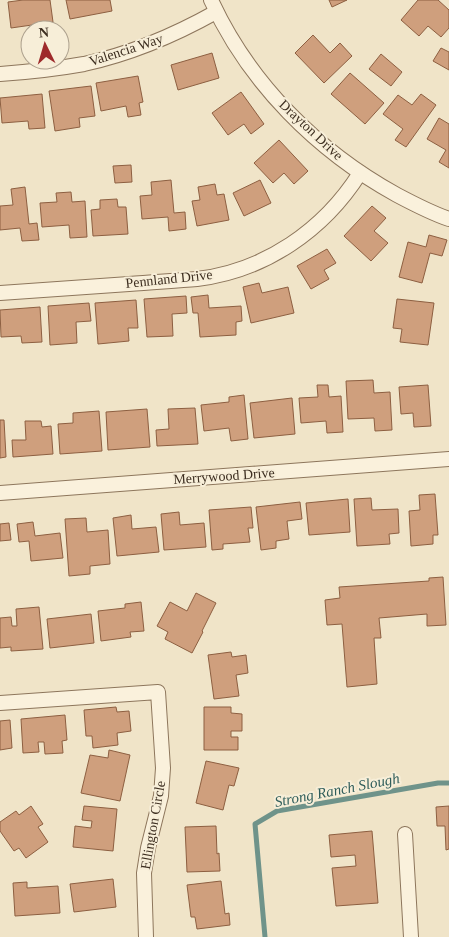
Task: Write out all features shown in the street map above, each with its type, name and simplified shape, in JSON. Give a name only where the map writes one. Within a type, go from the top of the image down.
[{"type":"street","name":"Valencia Way","points":[[0,74],[40,71],[85,64],[129,52],[172,35],[213,6]]},
{"type":"street","name":"Drayton Drive","points":[[213,6],[240,53],[258,78],[289,113],[322,145],[379,185],[420,207],[449,219]]},
{"type":"street","name":"Pennland Drive","points":[[0,293],[198,278],[254,264],[285,249],[313,229],[338,204],[360,173]]},
{"type":"street","name":"Merrywood Drive","points":[[0,493],[449,459]]},
{"type":"street","name":"Ellington Circle","points":[[0,703],[158,692],[163,768],[161,796],[144,873],[146,937]]},
{"type":"street","points":[[405,834],[411,937]]},
{"type":"building","points":[[50,0],[53,20],[20,20],[20,27],[11,28],[8,2]]},
{"type":"building","points":[[66,0],[110,0],[112,11],[70,19]]},
{"type":"building","points":[[329,0],[347,0],[332,7]]},
{"type":"building","points":[[418,0],[438,0],[449,10],[449,28],[441,37],[428,26],[419,36],[401,20]]},
{"type":"building","points":[[313,35],[330,53],[340,43],[352,56],[324,83],[295,53]]},
{"type":"building","points":[[441,48],[449,52],[449,70],[433,61]]},
{"type":"building","points":[[212,53],[219,78],[178,90],[171,65]]},
{"type":"building","points":[[381,54],[402,72],[391,86],[369,69]]},
{"type":"building","points":[[350,73],[384,103],[365,124],[331,94]]},
{"type":"building","points":[[138,76],[143,102],[139,103],[141,115],[128,117],[126,106],[101,111],[96,83]]},
{"type":"building","points":[[91,86],[95,116],[79,118],[80,127],[55,131],[49,91]]},
{"type":"building","points":[[241,92],[264,124],[251,134],[244,124],[228,135],[212,113]]},
{"type":"building","points":[[42,94],[45,128],[29,129],[28,121],[2,123],[0,98]]},
{"type":"building","points":[[421,94],[436,105],[406,147],[395,140],[403,129],[383,114],[398,95],[412,105]]},
{"type":"building","points":[[439,118],[449,124],[449,168],[439,162],[446,150],[427,139]]},
{"type":"building","points":[[279,140],[308,171],[294,184],[284,173],[273,183],[254,163]]},
{"type":"building","points":[[131,165],[132,182],[115,183],[113,166]]},
{"type":"building","points":[[171,180],[174,213],[185,212],[186,229],[169,231],[168,217],[142,219],[140,196],[152,195],[151,182]]},
{"type":"building","points":[[260,180],[271,203],[244,216],[233,193]]},
{"type":"building","points":[[215,184],[217,195],[224,194],[229,220],[197,226],[192,201],[200,200],[198,187]]},
{"type":"building","points":[[25,187],[29,224],[37,223],[39,240],[22,241],[20,228],[0,230],[0,206],[13,205],[11,189]]},
{"type":"building","points":[[71,192],[72,202],[85,201],[87,237],[70,238],[69,225],[42,227],[40,203],[57,202],[56,193]]},
{"type":"building","points":[[117,199],[118,207],[126,207],[128,234],[93,236],[91,210],[100,209],[100,200]]},
{"type":"building","points":[[372,206],[386,218],[374,231],[388,243],[371,261],[344,236]]},
{"type":"building","points":[[429,235],[447,240],[442,256],[430,253],[422,283],[399,277],[408,242],[426,247]]},
{"type":"building","points":[[327,249],[336,263],[324,270],[329,279],[311,289],[297,266]]},
{"type":"building","points":[[259,283],[262,293],[288,287],[294,313],[251,323],[243,287]]},
{"type":"building","points":[[208,295],[209,308],[241,306],[242,321],[236,322],[236,335],[200,337],[198,313],[193,313],[191,297]]},
{"type":"building","points":[[186,296],[187,313],[172,314],[173,336],[147,337],[144,299]]},
{"type":"building","points":[[397,299],[434,303],[428,345],[400,342],[402,329],[393,328]]},
{"type":"building","points":[[136,300],[138,328],[128,328],[129,341],[98,344],[95,303]]},
{"type":"building","points":[[89,303],[91,321],[76,322],[77,343],[50,345],[48,306]]},
{"type":"building","points":[[40,307],[42,342],[22,343],[21,336],[1,337],[0,310]]},
{"type":"building","points":[[373,380],[374,393],[390,392],[392,430],[375,431],[374,418],[348,419],[346,381]]},
{"type":"building","points":[[317,385],[328,385],[329,397],[341,396],[343,432],[327,433],[326,421],[301,423],[299,398],[318,397]]},
{"type":"building","points":[[428,385],[431,426],[414,427],[413,413],[401,414],[399,387]]},
{"type":"building","points":[[244,395],[248,439],[231,441],[229,428],[204,431],[201,405],[229,402],[229,397]]},
{"type":"building","points":[[292,398],[295,434],[254,438],[250,403]]},
{"type":"building","points":[[195,408],[198,444],[157,446],[156,430],[169,429],[168,409]]},
{"type":"building","points":[[147,409],[150,447],[108,450],[106,412]]},
{"type":"building","points":[[99,411],[102,451],[60,454],[58,424],[73,423],[73,413]]},
{"type":"building","points":[[0,420],[4,420],[6,457],[0,458]]},
{"type":"building","points":[[25,421],[41,421],[42,427],[51,426],[53,454],[13,457],[12,440],[26,440]]},
{"type":"building","points":[[435,494],[438,535],[433,535],[433,544],[411,546],[409,511],[420,510],[419,495]]},
{"type":"building","points":[[371,498],[372,510],[398,509],[399,533],[389,534],[390,544],[357,546],[354,499]]},
{"type":"building","points":[[348,499],[350,532],[309,535],[306,503]]},
{"type":"building","points":[[300,502],[302,519],[287,521],[289,539],[276,541],[276,548],[261,550],[256,507]]},
{"type":"building","points":[[251,507],[253,528],[248,528],[250,542],[223,544],[223,549],[212,550],[209,510]]},
{"type":"building","points":[[179,512],[180,525],[204,523],[206,547],[164,550],[161,514]]},
{"type":"building","points":[[131,515],[132,529],[156,527],[159,552],[117,556],[113,518]]},
{"type":"building","points":[[86,518],[87,532],[108,530],[110,564],[90,566],[90,574],[69,576],[65,519]]},
{"type":"building","points":[[33,522],[35,536],[60,533],[63,558],[31,561],[29,541],[19,542],[17,524]]},
{"type":"building","points":[[9,523],[11,540],[0,541],[0,524]]},
{"type":"building","points":[[443,577],[446,625],[427,626],[427,614],[379,618],[381,638],[374,638],[377,684],[347,687],[342,624],[327,625],[325,600],[340,598],[339,587],[429,581],[429,578]]},
{"type":"building","points":[[196,593],[216,603],[192,653],[165,639],[168,632],[157,626],[170,602],[187,611]]},
{"type":"building","points":[[141,602],[144,631],[130,632],[131,637],[101,641],[98,611],[125,608],[125,604]]},
{"type":"building","points":[[39,607],[43,649],[11,651],[11,647],[0,648],[0,618],[11,617],[12,626],[17,626],[16,609]]},
{"type":"building","points":[[91,614],[94,643],[50,648],[47,619]]},
{"type":"building","points":[[231,652],[232,657],[246,655],[248,673],[236,675],[239,696],[214,699],[208,655]]},
{"type":"building","points":[[116,707],[117,712],[129,711],[131,731],[117,733],[118,745],[93,748],[92,736],[86,736],[84,710]]},
{"type":"building","points":[[204,707],[231,707],[231,713],[242,714],[242,731],[231,731],[231,737],[238,737],[238,750],[204,750]]},
{"type":"building","points":[[65,715],[67,740],[62,741],[63,753],[45,754],[44,742],[38,742],[39,752],[23,753],[21,719]]},
{"type":"building","points":[[10,720],[12,748],[0,750],[0,721]]},
{"type":"building","points":[[109,750],[130,755],[120,801],[81,793],[90,755],[108,758]]},
{"type":"building","points":[[206,761],[239,768],[234,786],[229,785],[223,810],[196,803]]},
{"type":"building","points":[[31,806],[43,824],[38,827],[48,842],[26,858],[19,848],[14,851],[0,831],[0,822],[16,811],[19,815]]},
{"type":"building","points":[[84,806],[117,809],[113,851],[73,847],[75,826],[91,828],[92,821],[82,820]]},
{"type":"building","points":[[449,806],[449,849],[446,850],[445,826],[437,826],[436,807]]},
{"type":"building","points":[[216,826],[220,871],[187,872],[185,827]]},
{"type":"building","points":[[372,831],[378,903],[336,906],[332,868],[356,866],[355,855],[331,857],[329,835]]},
{"type":"building","points":[[113,879],[116,907],[74,912],[70,884]]},
{"type":"building","points":[[221,881],[225,914],[229,913],[230,925],[197,929],[195,917],[191,917],[187,885]]},
{"type":"building","points":[[27,882],[27,888],[58,886],[60,913],[15,916],[13,883]]},
{"type":"waterway","name":"Strong Ranch Slough","points":[[265,937],[255,824],[277,811],[438,783],[449,783]]}]
